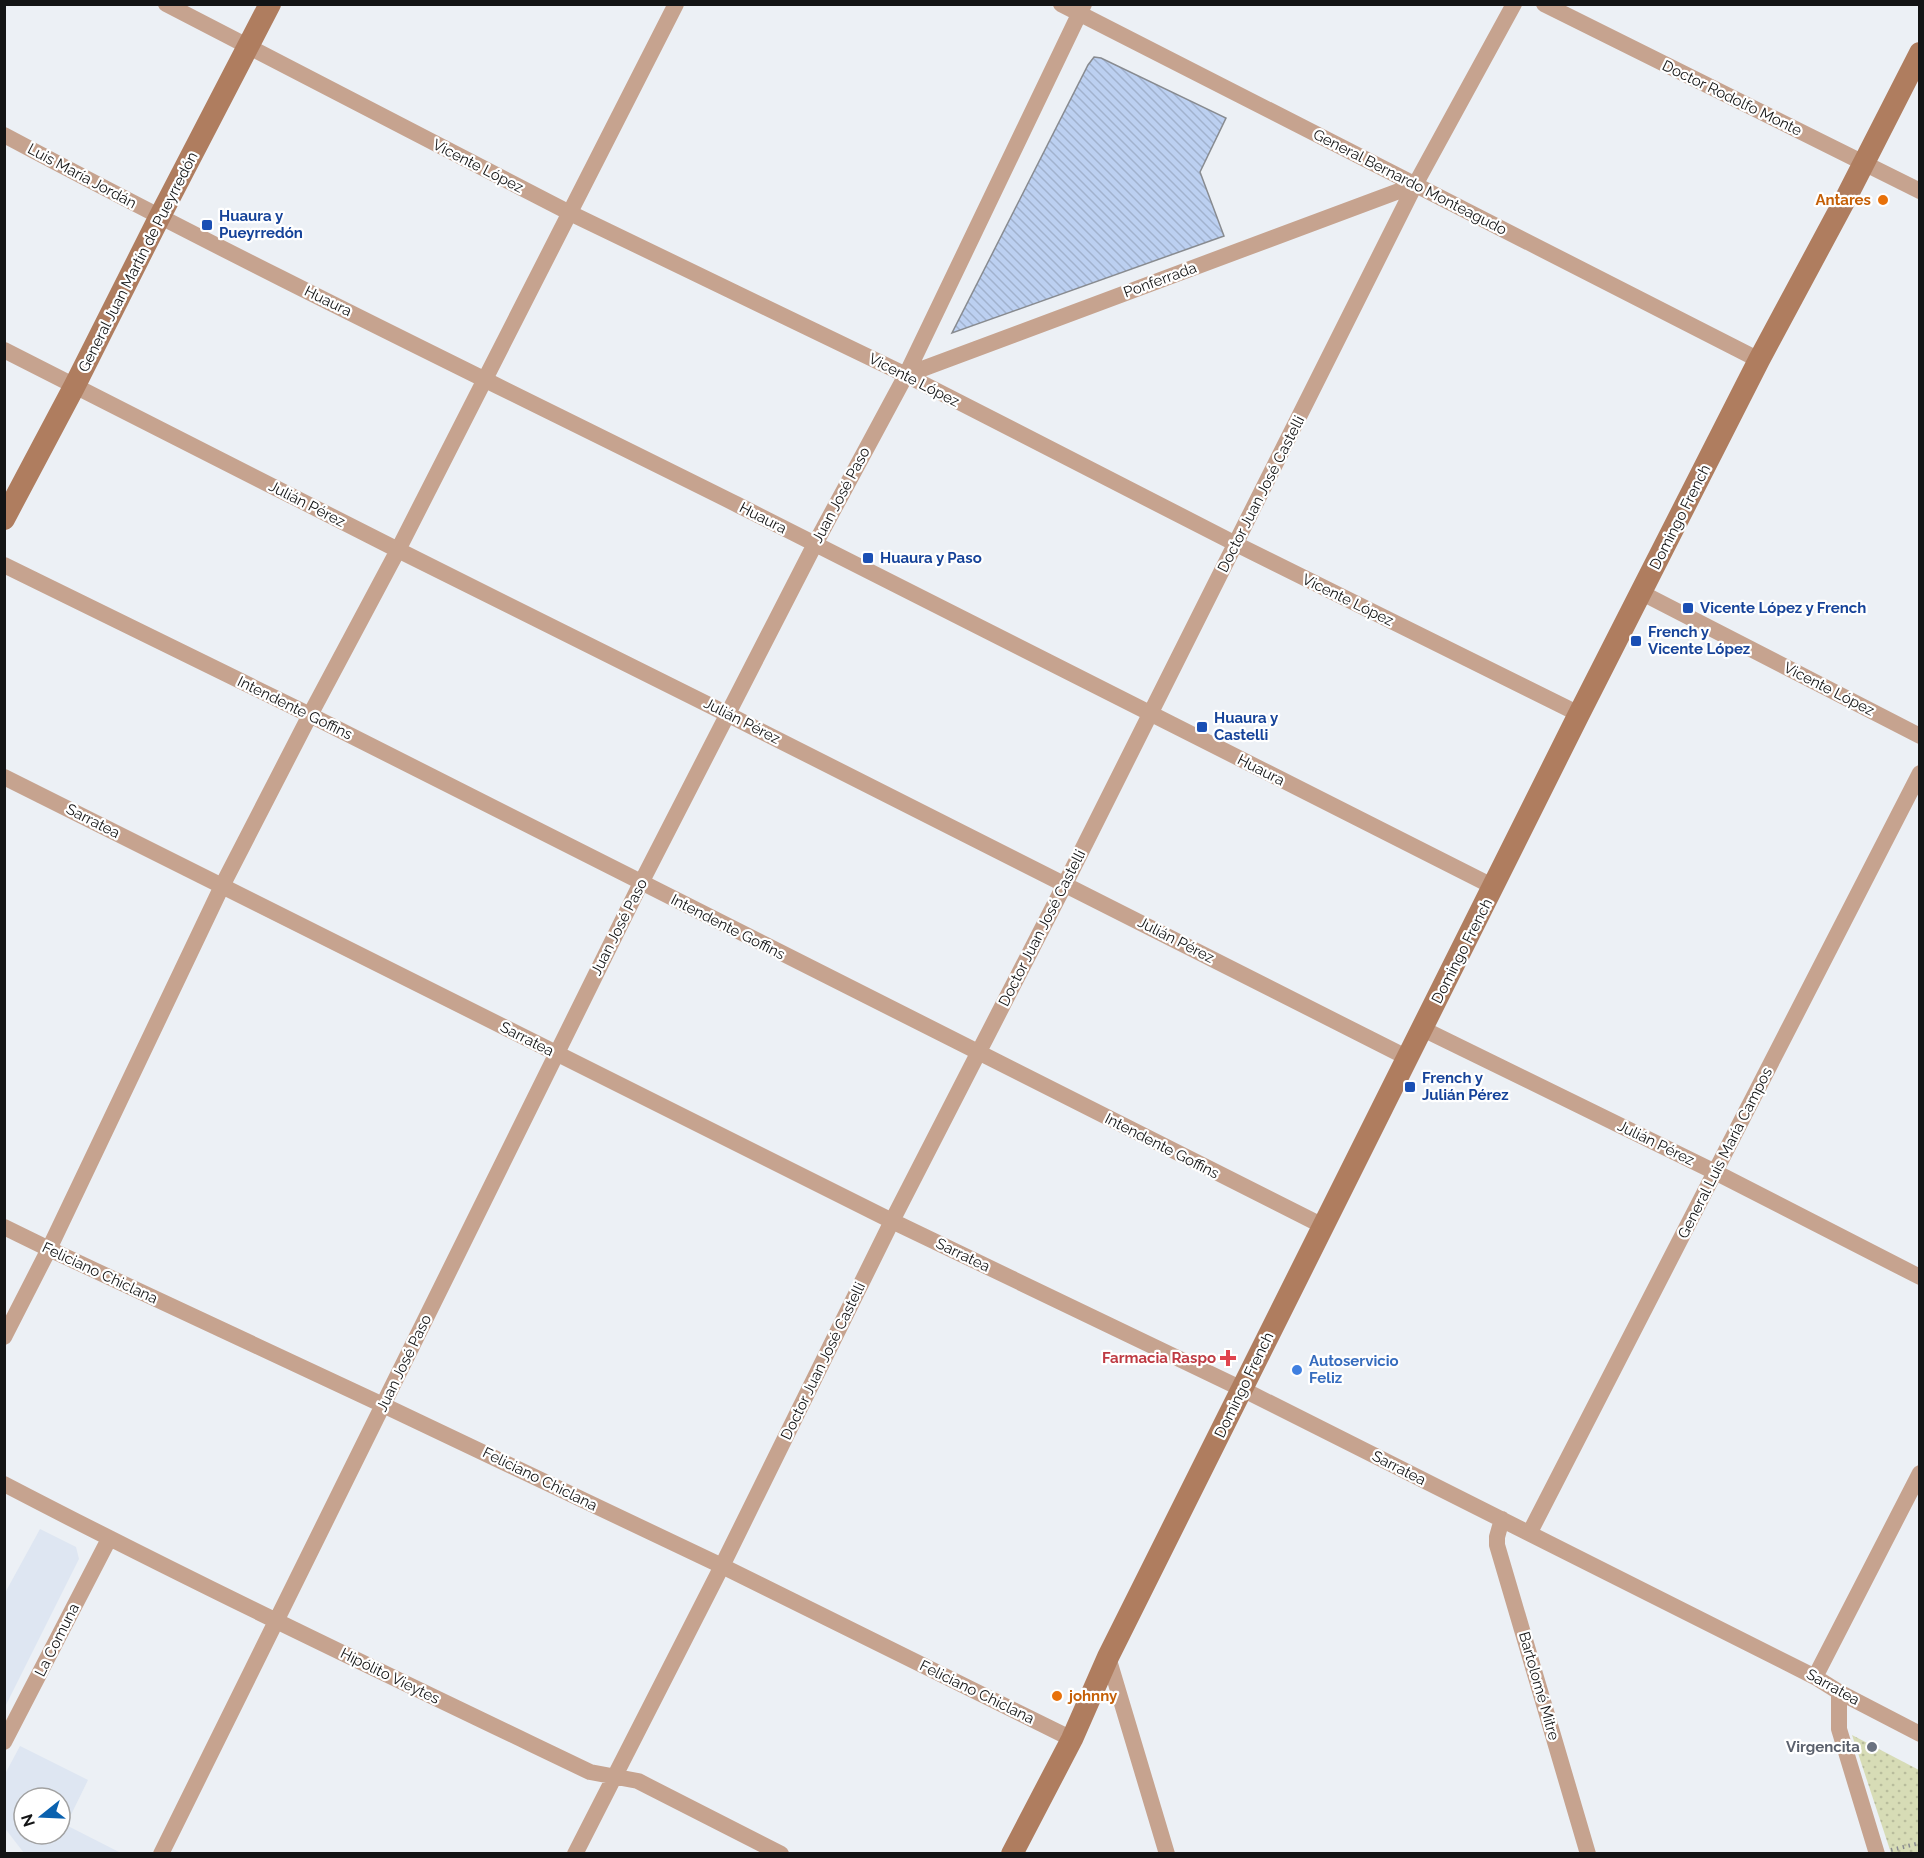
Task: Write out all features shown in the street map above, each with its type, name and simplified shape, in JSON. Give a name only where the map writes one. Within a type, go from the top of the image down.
[{"type":"street","name":"Vicente López","points":[[166,4],[570,213],[906,375],[1236,544],[1579,714]]},
{"type":"street","name":"General Juan Martín de Pueyrredón","points":[[4,519],[270,4]]},
{"type":"street","points":[[4,1337],[49,1249],[222,886],[398,550],[676,4]]},
{"type":"street","name":"General Bernardo Monteagudo","points":[[1061,4],[1081,9],[1415,185],[1759,360]]},
{"type":"street","name":"Doctor Juan José Castelli","points":[[575,1854],[722,1566],[892,1221],[1065,884],[1415,185],[1514,4]]},
{"type":"street","name":"Doctor Rodolfo Monte","points":[[1544,4],[1920,191]]},
{"type":"street","name":"Juan José Paso","points":[[161,1854],[641,883],[815,544],[906,375],[1081,9]]},
{"type":"street","name":"Domingo French","points":[[1012,1854],[1072,1739],[1108,1657],[1579,714],[1759,360],[1920,53]]},
{"type":"street","name":"Luis María Jordán","points":[[4,135],[159,218]]},
{"type":"street","name":"Ponferrada","points":[[906,375],[1415,185]]},
{"type":"street","name":"Huaura","points":[[159,218],[484,378],[1494,887]]},
{"type":"street","name":"Julián Pérez","points":[[4,350],[1408,1058]]},
{"type":"street","name":"Intendente Goffins","points":[[4,565],[310,715],[1323,1226]]},
{"type":"street","name":"Vicente López","points":[[1642,593],[1920,736]]},
{"type":"street","name":"General Luis María Campos","points":[[1530,1532],[1920,773]]},
{"type":"street","name":"Sarratea","points":[[4,777],[892,1221],[1242,1389],[1530,1532],[1815,1677],[1920,1734]]},
{"type":"street","name":"Julián Pérez","points":[[1423,1029],[1715,1172],[1920,1277]]},
{"type":"street","name":"Feliciano Chiclana","points":[[4,1227],[722,1566],[1072,1739]]},
{"type":"street","points":[[1815,1677],[1920,1473]]},
{"type":"street","name":"Hipólito Vieytes","points":[[4,1484],[109,1539],[590,1772],[638,1781],[781,1854]]},
{"type":"street","name":"Bartolomé Mitre","points":[[1502,1519],[1497,1545],[1588,1854]]},
{"type":"street","name":"La Comuna","points":[[4,1742],[109,1539]]},
{"type":"street","points":[[1108,1657],[1167,1854]]},
{"type":"street","points":[[1839,1692],[1839,1729],[1877,1853]]},
{"type":"path","points":[[1877,1853],[1920,1843]]},
{"type":"shaded area","points":[[40,1529],[76,1547],[79,1559],[5,1707],[5,1593]]},
{"type":"shaded area","points":[[20,1746],[88,1780],[72,1813],[72,1786],[12,1786],[12,1837],[4,1827],[5,1774]]},
{"type":"shaded area","points":[[72,1828],[121,1853],[24,1853],[19,1846],[72,1846]]},
{"type":"green space","points":[[1852,1735],[1919,1770],[1919,1853],[1891,1853]]},
{"type":"building","points":[[1094,57],[1101,58],[1226,118],[1200,172],[1224,236],[952,333],[1088,65]]},
{"type":"place","name":"Antares","points":[[1883,200]]},
{"type":"place","name":"Huaura y Pueyrredón","points":[[207,225]]},
{"type":"place","name":"Huaura y Paso","points":[[868,558]]},
{"type":"place","name":"Vicente López y French","points":[[1688,608]]},
{"type":"place","name":"French y Vicente López","points":[[1636,641]]},
{"type":"place","name":"Huaura y Castelli","points":[[1202,727]]},
{"type":"place","name":"French y Julián Pérez","points":[[1410,1087]]},
{"type":"place","name":"Farmacia Raspo","points":[[1228,1358]]},
{"type":"place","name":"Autoservicio Feliz","points":[[1297,1370]]},
{"type":"place","name":"johnny","points":[[1057,1696]]},
{"type":"place","name":"Virgencita","points":[[1872,1747]]}]
